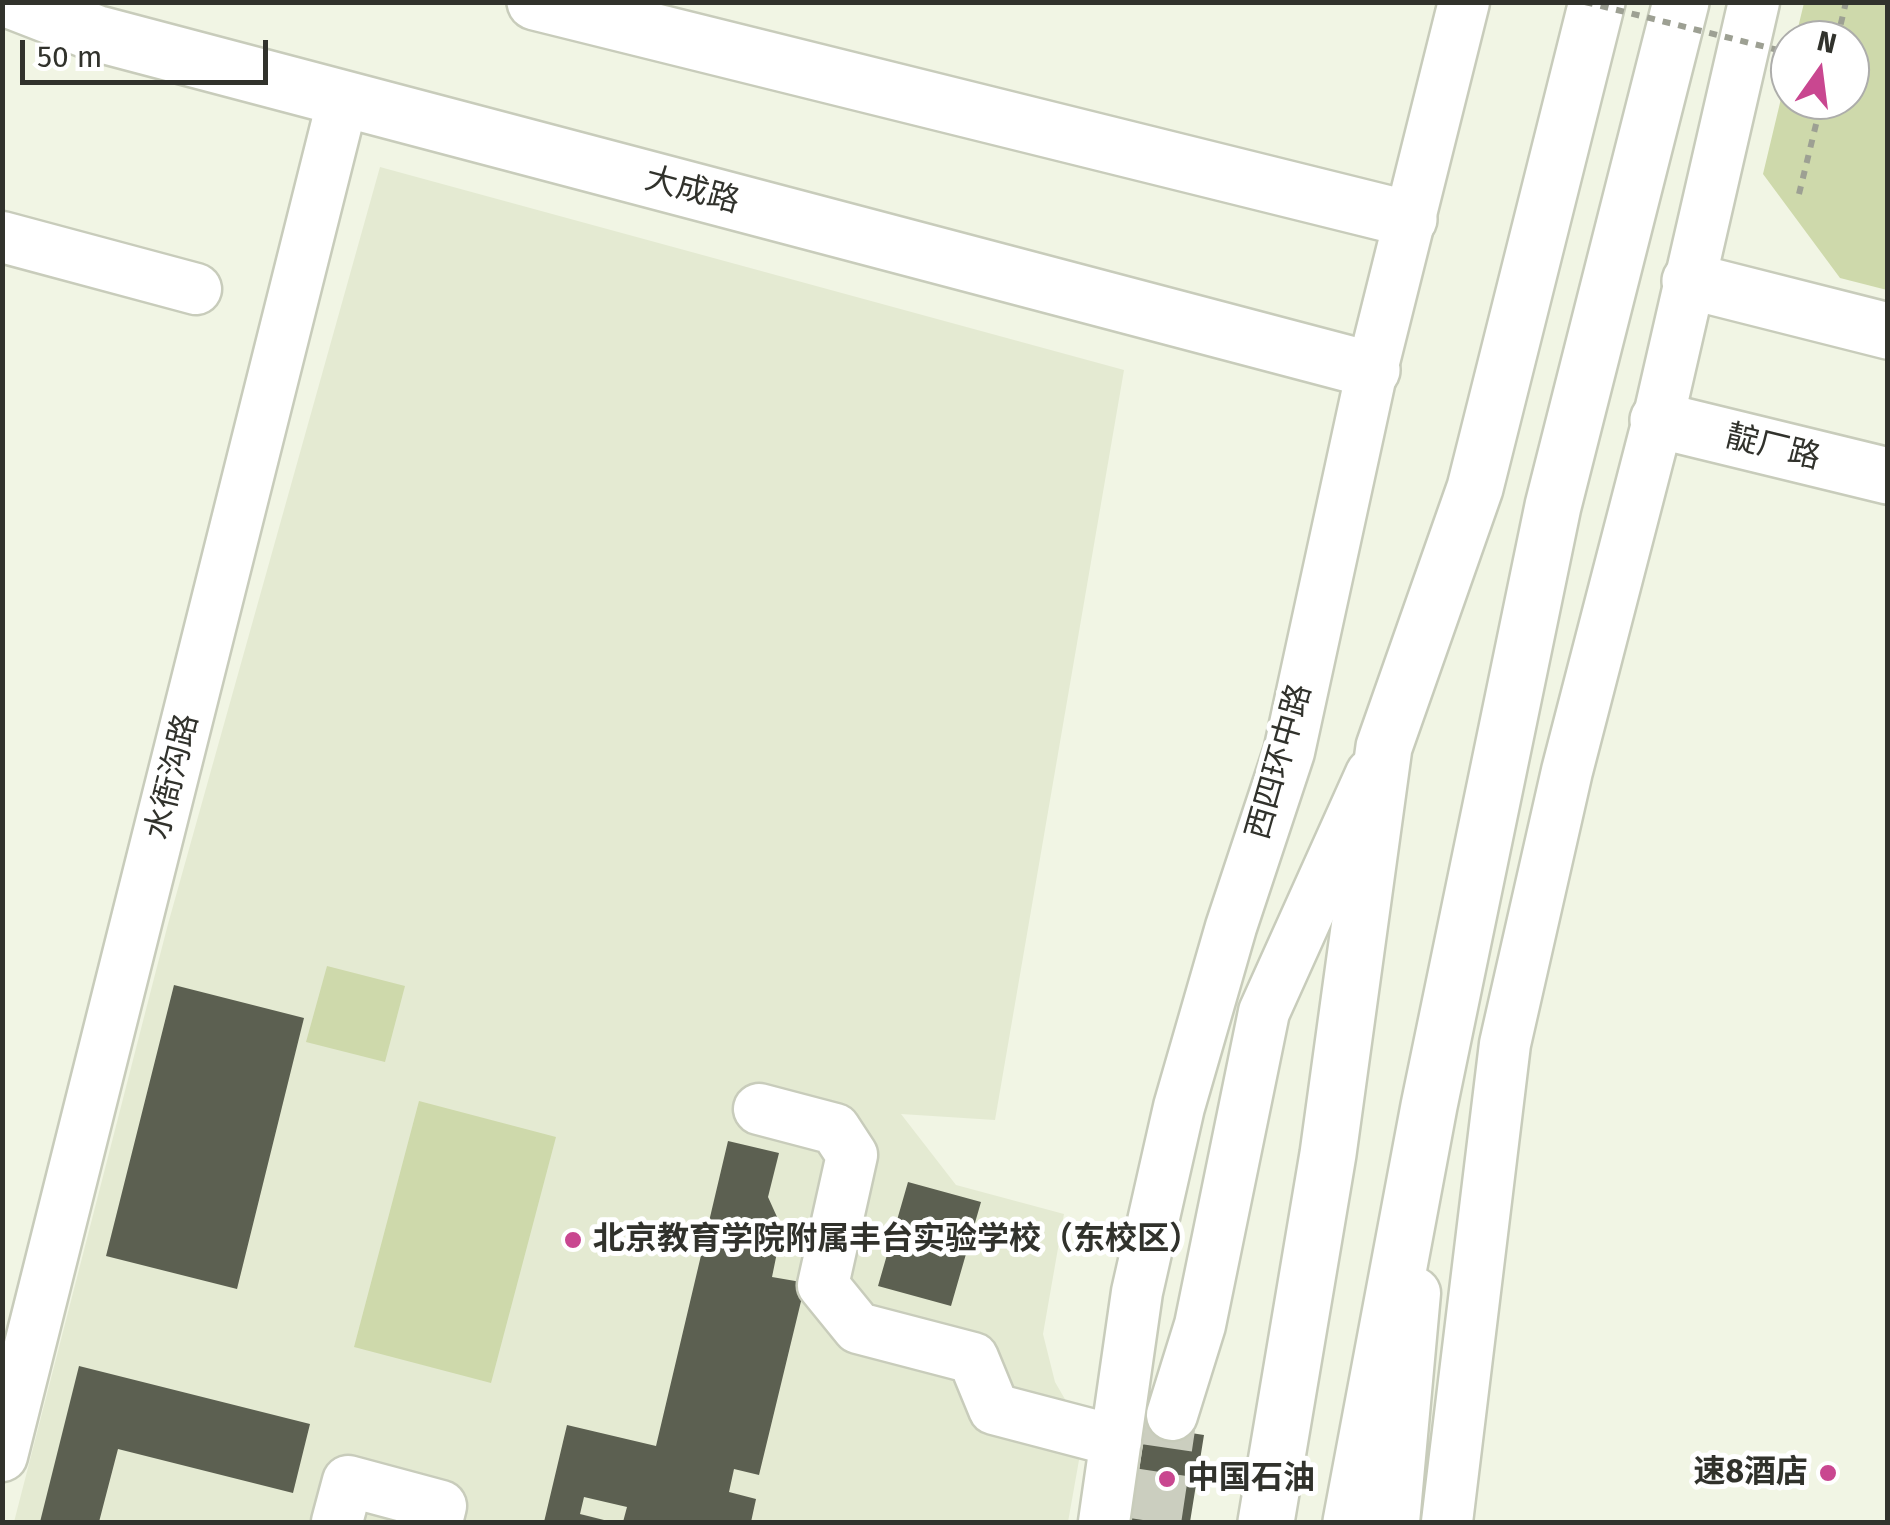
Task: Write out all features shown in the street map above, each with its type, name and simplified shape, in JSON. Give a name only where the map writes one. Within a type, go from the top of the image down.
[{"type":"main road","name":"大成路","points":[[15,2],[95,33],[1372,370]]},
{"type":"main road","points":[[534,2],[1409,219]]},
{"type":"main road","points":[[1266,1522],[1328,1154],[1384,747],[1476,488],[1597,2]]},
{"type":"main road","points":[[1351,1522],[1429,1106],[1553,506],[1681,2]]},
{"type":"main road","points":[[1690,281],[1888,331]]},
{"type":"main road","name":"靛厂路","points":[[1658,420],[1888,476]]},
{"type":"street","name":"西四环中路","points":[[1104,1522],[1137,1292],[1180,1107],[1231,927],[1289,752],[1372,370],[1464,2]]},
{"type":"street","points":[[1447,1522],[1506,1044],[1567,771],[1658,420],[1754,2]]},
{"type":"street","name":"水衙沟路","points":[[2,1456],[343,98]]},
{"type":"street","points":[[2,237],[196,289]]},
{"type":"street","points":[[1172,1415],[1200,1325],[1264,1012],[1384,747]]},
{"type":"street","points":[[1394,1522],[1429,1106]]},
{"type":"street","points":[[759,1108],[835,1129],[852,1155],[823,1286],[858,1328],[973,1358],[994,1409],[1116,1441]]},
{"type":"street","points":[[338,1522],[348,1482],[441,1506],[437,1522]]},
{"type":"path","points":[[1585,2],[1770,48]]},
{"type":"path","points":[[1799,194],[1817,120]]},
{"type":"shaded area","points":[[380,167],[1124,370],[995,1120],[901,1114],[956,1185],[1064,1214],[1043,1334],[1055,1382],[1084,1432],[1068,1522],[14,1522],[168,924]]},
{"type":"green space","points":[[1804,3],[1887,3],[1887,290],[1840,278],[1763,174],[1776,120],[1870,120],[1870,20],[1800,20]]},
{"type":"green space","points":[[327,966],[405,986],[385,1062],[306,1042]]},
{"type":"green space","points":[[419,1101],[556,1137],[491,1383],[354,1347]]},
{"type":"building","points":[[174,985],[304,1018],[237,1289],[106,1256]]},
{"type":"building","points":[[728,1141],[779,1153],[768,1197],[782,1228],[772,1277],[801,1282],[804,1289],[759,1475],[734,1469],[729,1492],[756,1499],[751,1522],[623,1522],[627,1507],[584,1497],[580,1514],[612,1522],[544,1522],[567,1425],[656,1446]]},
{"type":"building","points":[[908,1182],[981,1202],[951,1306],[878,1286]]},
{"type":"building","points":[[79,1366],[310,1424],[293,1493],[118,1449],[99,1522],[40,1522]]},
{"type":"building","name":"中国石油","points":[[1146,1426],[1204,1435],[1190,1522],[1131,1522]]},
{"type":"tunnel","points":[[1156,1522],[1172,1415]]},
{"type":"place","name":"北京教育学院附属丰台实验学校（东校区）","points":[[573,1240]]},
{"type":"place","name":"速8酒店","points":[[1828,1473]]},
{"type":"place","name":"中国石油","points":[[1167,1479]]}]
